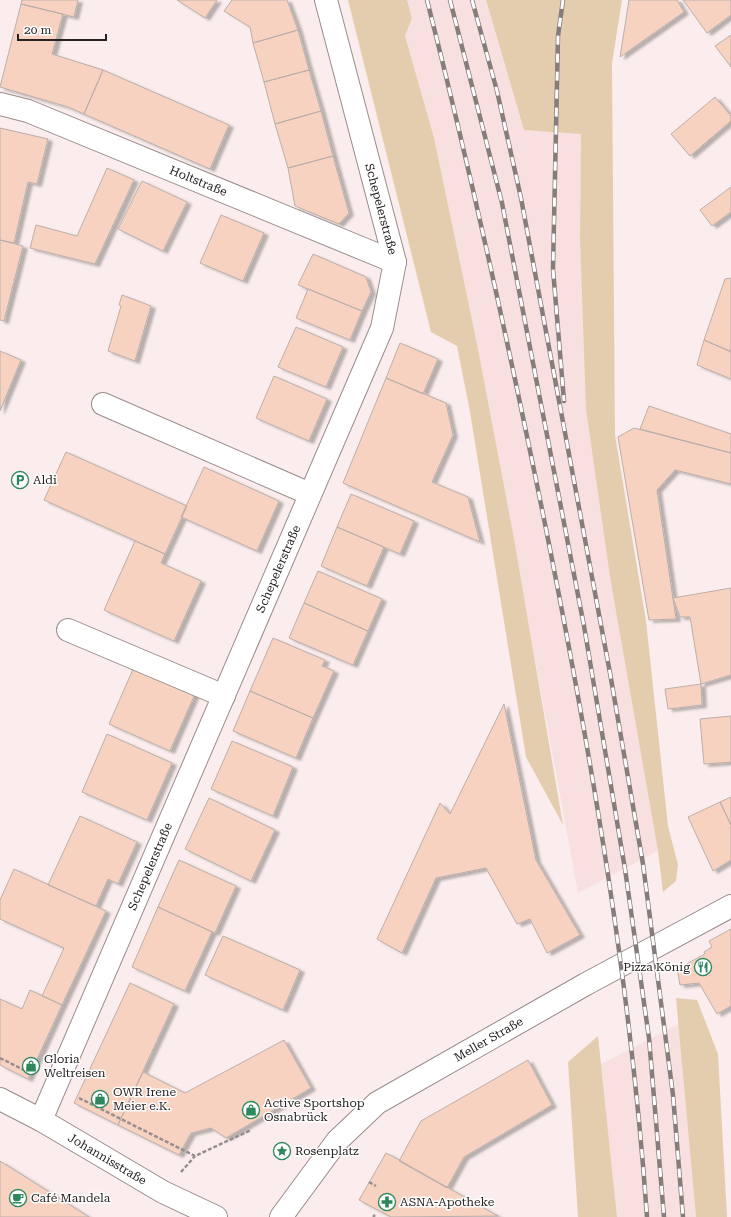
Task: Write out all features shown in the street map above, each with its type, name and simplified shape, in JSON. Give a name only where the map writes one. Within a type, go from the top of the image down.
[{"type":"street","name":"Schepelerstraße","points":[[41,1120],[382,328],[395,262],[326,0]]},
{"type":"street","name":"Holtstraße","points":[[0,104],[28,110],[395,262]]},
{"type":"street","points":[[103,404],[310,494]]},
{"type":"street","points":[[68,630],[224,696]]},
{"type":"street","name":"Meller Straße","points":[[282,1217],[337,1141],[377,1103],[586,984],[731,906]]},
{"type":"street","name":"Johannisstraße","points":[[0,1099],[41,1120],[163,1192],[216,1217]]},
{"type":"path","points":[[0,1058],[31,1074]]},
{"type":"path","points":[[78,1097],[195,1156],[252,1130]]},
{"type":"path","points":[[369,1182],[376,1186]]},
{"type":"shaded area","points":[[348,0],[407,0],[412,18],[405,36],[434,138],[478,349],[514,539],[563,825],[526,757],[470,412],[457,346],[431,332]]},
{"type":"shaded area","points":[[407,0],[486,0],[524,130],[581,133],[580,237],[611,583],[658,851],[578,893],[478,349],[405,36],[412,18]]},
{"type":"shaded area","points":[[486,0],[622,0],[612,63],[615,435],[646,621],[668,826],[678,865],[676,881],[663,892],[658,851],[611,583],[586,409],[580,237],[581,134],[524,130]]},
{"type":"shaded area","points":[[676,998],[697,1000],[718,1054],[727,1217],[696,1217]]},
{"type":"shaded area","points":[[679,1024],[696,1217],[617,1217],[601,1064]]},
{"type":"shaded area","points":[[598,1036],[617,1217],[578,1217],[568,1062]]},
{"type":"building","points":[[22,0],[78,0],[74,17],[21,4]]},
{"type":"building","points":[[177,0],[217,0],[205,18]]},
{"type":"building","points":[[232,0],[287,0],[298,30],[253,43],[250,27],[224,11]]},
{"type":"building","points":[[629,0],[677,0],[684,12],[620,57]]},
{"type":"building","points":[[683,0],[731,0],[731,15],[707,33]]},
{"type":"building","points":[[21,4],[63,14],[52,54],[103,70],[84,114],[68,107],[0,87]]},
{"type":"building","points":[[298,30],[309,70],[264,82],[253,43]]},
{"type":"building","points":[[731,35],[731,67],[715,46]]},
{"type":"building","points":[[103,70],[229,125],[210,169],[84,114]]},
{"type":"building","points":[[309,70],[321,111],[275,124],[264,82]]},
{"type":"building","points":[[715,97],[731,116],[731,121],[690,156],[671,134]]},
{"type":"building","points":[[321,111],[333,156],[288,168],[275,124]]},
{"type":"building","points":[[0,128],[48,139],[37,184],[28,182],[14,243],[0,240]]},
{"type":"building","points":[[333,156],[349,213],[339,224],[295,206],[288,168]]},
{"type":"building","points":[[107,168],[134,180],[95,264],[30,248],[36,225],[77,236]]},
{"type":"building","points":[[142,181],[187,202],[163,251],[118,229]]},
{"type":"building","points":[[731,187],[731,212],[712,226],[700,210]]},
{"type":"building","points":[[221,215],[264,233],[243,281],[200,263]]},
{"type":"building","points":[[0,240],[23,246],[4,321],[0,320]]},
{"type":"building","points":[[313,254],[366,277],[371,292],[362,311],[298,285]]},
{"type":"building","points":[[731,278],[730,351],[704,340],[725,279]]},
{"type":"building","points":[[308,289],[362,311],[350,340],[296,318]]},
{"type":"building","points":[[122,295],[151,306],[135,361],[108,351],[121,306],[119,305]]},
{"type":"building","points":[[296,327],[343,347],[326,387],[278,367]]},
{"type":"building","points":[[704,340],[731,352],[731,379],[697,365]]},
{"type":"building","points":[[400,343],[438,359],[423,394],[386,378]]},
{"type":"building","points":[[0,351],[21,360],[0,411]]},
{"type":"building","points":[[274,376],[327,399],[309,441],[256,418]]},
{"type":"building","points":[[386,378],[446,403],[453,435],[432,482],[468,497],[480,542],[343,483]]},
{"type":"building","points":[[649,406],[731,434],[731,453],[640,429]]},
{"type":"building","points":[[634,428],[731,453],[731,484],[675,470],[657,490],[676,619],[649,620],[618,437]]},
{"type":"building","points":[[66,452],[187,506],[165,554],[44,500]]},
{"type":"building","points":[[204,467],[279,501],[257,551],[181,517]]},
{"type":"building","points":[[351,494],[414,521],[400,554],[337,527]]},
{"type":"building","points":[[337,527],[384,547],[367,586],[321,566]]},
{"type":"building","points":[[135,541],[165,554],[161,563],[201,581],[174,641],[104,610]]},
{"type":"building","points":[[318,571],[382,599],[368,631],[304,603]]},
{"type":"building","points":[[731,588],[731,675],[701,684],[690,617],[680,617],[673,598]]},
{"type":"building","points":[[304,603],[368,631],[353,665],[289,638]]},
{"type":"building","points":[[273,638],[325,660],[322,666],[334,671],[313,718],[250,691]]},
{"type":"building","points":[[134,667],[195,694],[170,751],[109,724]]},
{"type":"building","points":[[701,684],[702,705],[668,709],[665,689]]},
{"type":"building","points":[[250,691],[313,718],[296,758],[233,731]]},
{"type":"building","points":[[504,704],[536,860],[580,935],[547,953],[530,919],[517,924],[486,868],[436,878],[402,953],[377,939],[440,803],[450,814]]},
{"type":"building","points":[[731,716],[731,762],[704,764],[700,719]]},
{"type":"building","points":[[107,734],[172,763],[147,820],[82,792]]},
{"type":"building","points":[[232,741],[293,767],[273,816],[211,789]]},
{"type":"building","points":[[731,797],[731,825],[720,802]]},
{"type":"building","points":[[209,798],[275,830],[251,881],[185,849]]},
{"type":"building","points":[[720,802],[731,825],[731,860],[713,871],[688,817]]},
{"type":"building","points":[[80,816],[137,842],[118,884],[108,879],[96,906],[48,885]]},
{"type":"building","points":[[179,860],[236,886],[215,933],[158,907]]},
{"type":"building","points":[[14,869],[106,911],[62,1005],[42,996],[64,948],[0,919],[0,900]]},
{"type":"building","points":[[158,907],[212,932],[185,991],[132,967]]},
{"type":"building","points":[[731,929],[731,1006],[717,1014],[699,983],[680,985],[677,969],[705,954],[704,952],[712,947],[709,941]]},
{"type":"building","points":[[223,936],[300,970],[283,1010],[205,975]]},
{"type":"building","points":[[130,983],[174,1004],[118,1125],[74,1103]]},
{"type":"building","points":[[30,990],[62,1005],[28,1079],[0,1065],[0,999],[22,1009]]},
{"type":"building","points":[[284,1040],[311,1088],[226,1138],[211,1128],[191,1133],[179,1155],[118,1125],[143,1072],[185,1093]]},
{"type":"building","points":[[528,1060],[552,1105],[464,1157],[447,1188],[399,1161],[421,1121]]},
{"type":"building","points":[[386,1153],[498,1216],[391,1217],[359,1200]]},
{"type":"building","points":[[0,1161],[89,1217],[0,1217]]},
{"type":"railway","points":[[427,0],[460,133],[505,333],[564,619],[594,789],[620,959],[631,1045],[647,1217]]},
{"type":"railway","points":[[450,0],[502,203],[584,626],[625,869],[649,1038],[664,1217]]},
{"type":"railway","points":[[472,0],[497,91],[521,198],[610,673],[643,864],[673,1095],[683,1217]]},
{"type":"railway","points":[[563,0],[558,36],[553,269],[564,401]]},
{"type":"place","name":"Aldi","points":[[20,480]]},
{"type":"place","name":"Pizza König","points":[[703,967]]},
{"type":"place","name":"Gloria Weltreisen","points":[[31,1066]]},
{"type":"place","name":"OWR Irene Meier e.K.","points":[[100,1099]]},
{"type":"place","name":"Active Sportshop Osnabrück","points":[[251,1110]]},
{"type":"place","name":"Rosenplatz","points":[[282,1151]]},
{"type":"place","name":"Café Mandela","points":[[18,1198]]},
{"type":"place","name":"ASNA-Apotheke","points":[[387,1202]]}]
